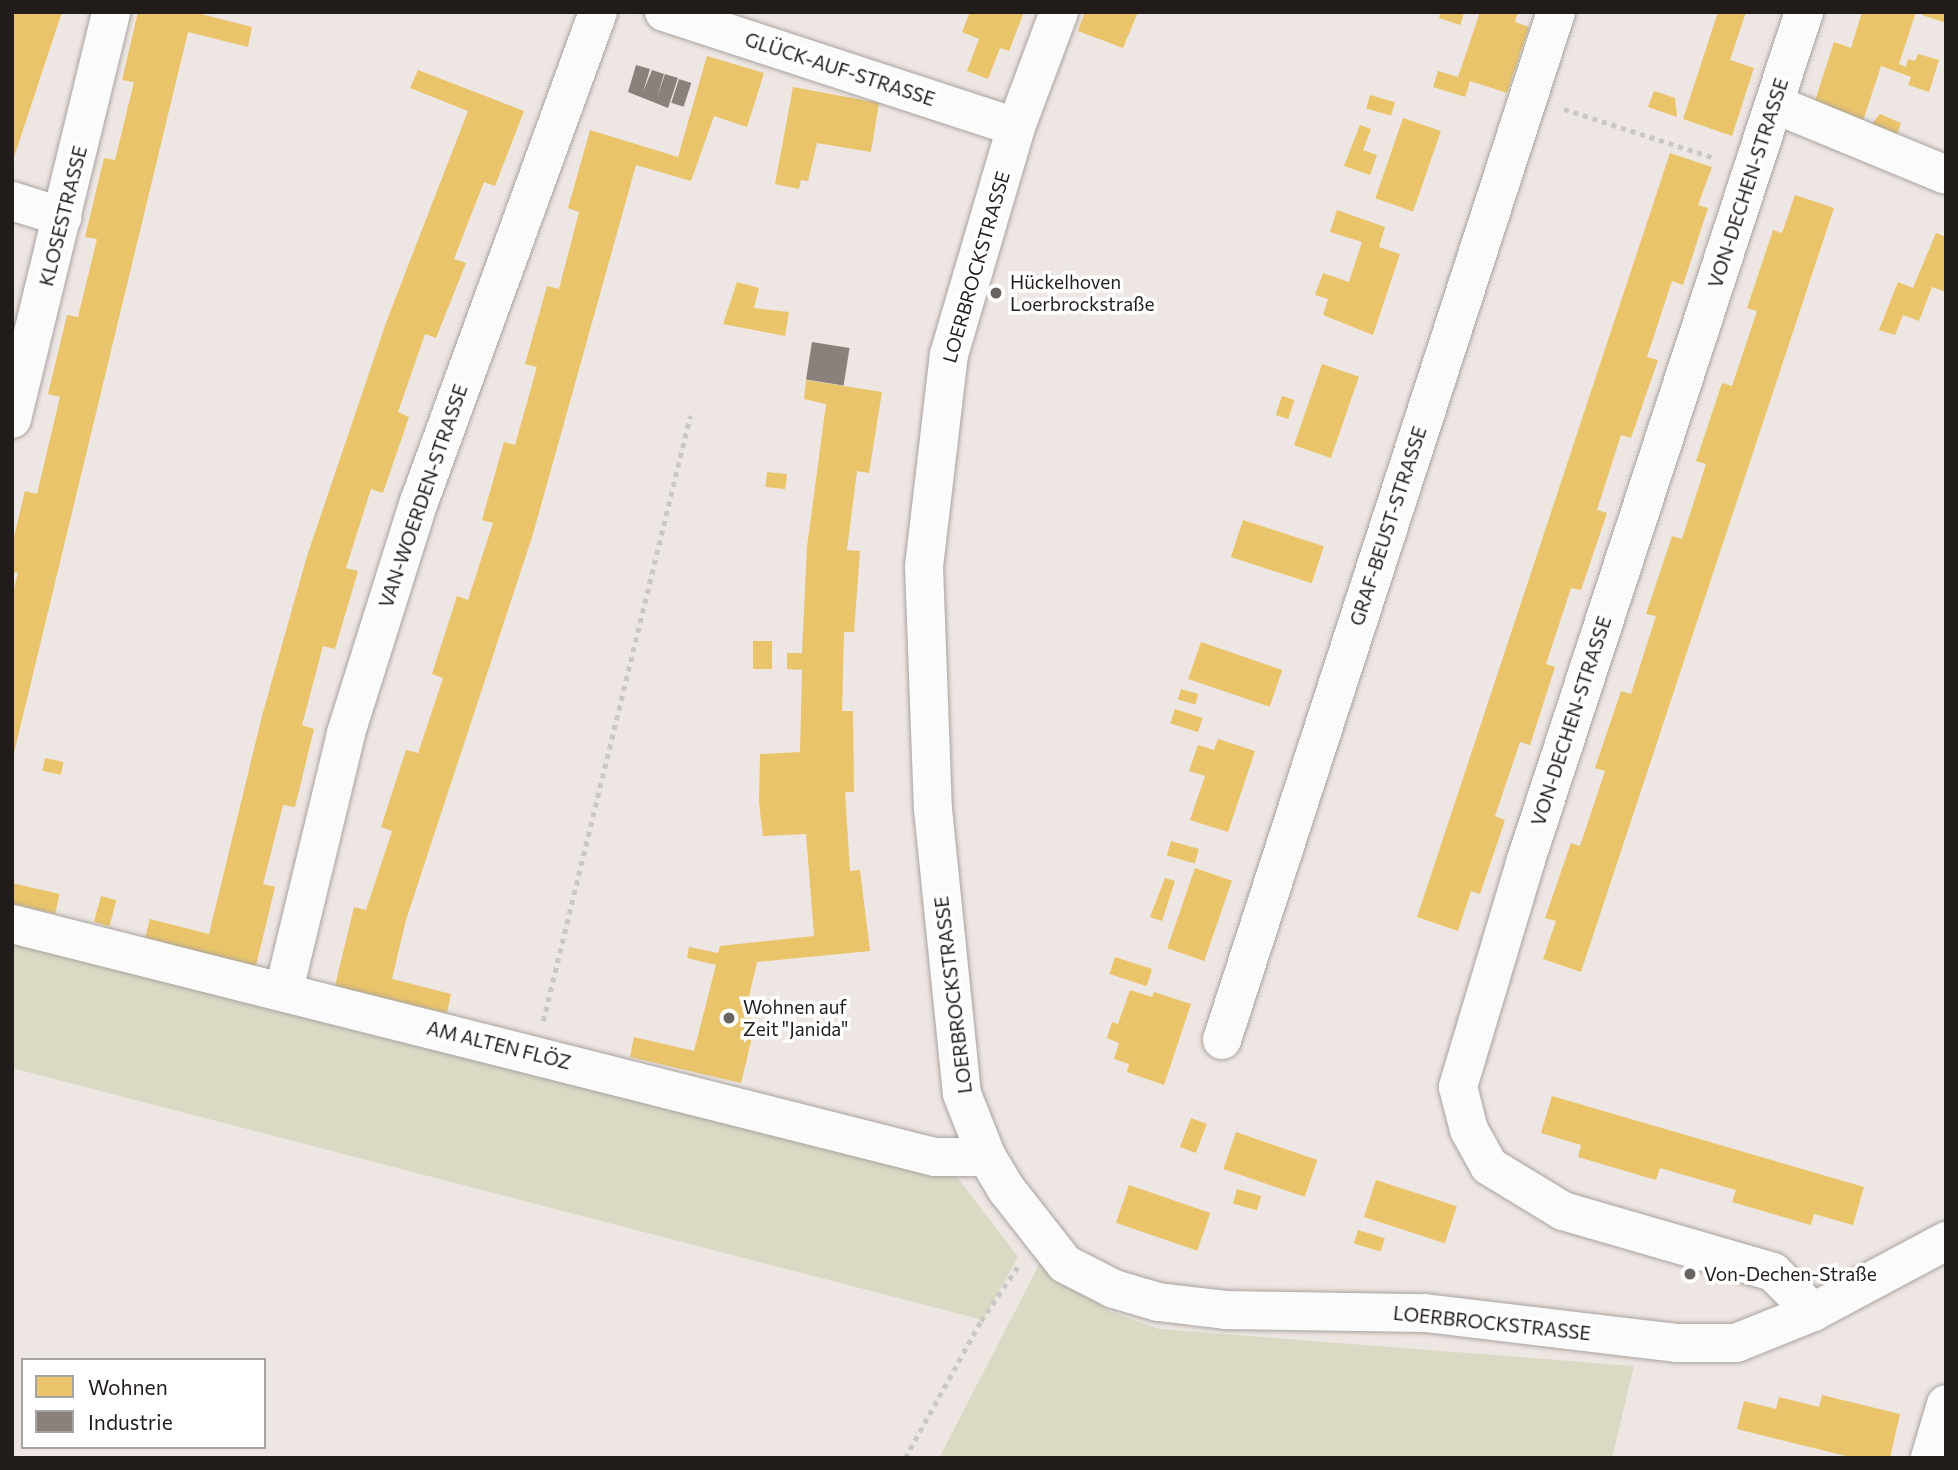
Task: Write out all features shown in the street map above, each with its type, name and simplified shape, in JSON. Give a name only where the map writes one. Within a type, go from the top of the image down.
[{"type":"street","name":"KLOSESTRASSE","points":[[12,419],[111,12]]},
{"type":"street","name":"VAN-WOERDEN-STRASSE","points":[[284,990],[346,733],[419,502],[597,12]]},
{"type":"street","name":"GLÜCK-AUF-STRASSE","points":[[664,12],[1016,127]]},
{"type":"street","name":"LOERBROCKSTRASSE","points":[[1059,12],[1016,127],[949,354],[924,566],[933,809],[962,1094],[987,1157],[1041,1233],[1066,1264],[1114,1289],[1158,1302],[1226,1310],[1425,1313],[1676,1343],[1737,1343],[1813,1312],[1946,1241]]},
{"type":"street","name":"GRAF-BEUST-STRASSE","points":[[1222,1040],[1556,12]]},
{"type":"street","name":"VON-DECHEN-STRASSE","points":[[1804,12],[1525,860],[1458,1087],[1469,1130],[1489,1166],[1563,1211],[1773,1272],[1813,1312]]},
{"type":"street","points":[[1774,104],[1946,175]]},
{"type":"street","points":[[12,201],[63,217]]},
{"type":"street","name":"AM ALTEN FLÖZ","points":[[12,924],[284,990],[935,1157],[987,1157]]},
{"type":"street","points":[[1930,1458],[1946,1404]]},
{"type":"path","points":[[1527,97],[1753,170]]},
{"type":"path","points":[[535,1054],[690,416]]},
{"type":"path","points":[[905,1458],[981,1321],[1041,1233]]},
{"type":"green space","points":[[12,937],[950,1168],[1018,1257],[983,1320],[12,1068]]},
{"type":"green space","points":[[1040,1263],[1109,1311],[1159,1329],[1634,1366],[1612,1458],[939,1458]]},
{"type":"building: Wohnen","points":[[12,12],[62,12],[13,160],[12,160]]},
{"type":"building: Wohnen","points":[[138,12],[193,12],[252,27],[248,47],[188,32],[12,761],[12,596],[18,573],[12,572],[12,545],[25,491],[37,494],[60,397],[48,394],[67,315],[78,317],[97,239],[85,237],[104,158],[115,160],[134,82],[122,80]]},
{"type":"building: Wohnen","points":[[970,12],[1024,12],[1009,51],[1000,48],[988,79],[967,71],[979,39],[962,32]]},
{"type":"building: Wohnen","points":[[1085,12],[1138,12],[1123,48],[1078,31]]},
{"type":"building: Wohnen","points":[[1441,12],[1473,12],[1464,13],[1460,25],[1439,18]]},
{"type":"building: Wohnen","points":[[1480,12],[1518,12],[1515,22],[1529,27],[1507,93],[1470,81],[1465,97],[1433,87],[1438,71],[1458,77]]},
{"type":"building: Wohnen","points":[[1718,12],[1746,12],[1730,60],[1754,68],[1732,136],[1683,119]]},
{"type":"building: Wohnen","points":[[1862,12],[1916,12],[1899,64],[1906,67],[1908,59],[1915,61],[1918,54],[1939,60],[1929,92],[1908,85],[1911,77],[1881,66],[1862,124],[1813,107],[1834,42],[1851,48]]},
{"type":"building: Wohnen","points":[[1923,12],[1946,12],[1946,23],[1922,15]]},
{"type":"building: Wohnen","points":[[707,56],[764,73],[747,127],[714,116],[691,181],[636,165],[533,534],[406,920],[392,979],[451,994],[447,1013],[335,986],[354,907],[366,910],[392,831],[381,827],[406,750],[418,753],[443,678],[432,674],[457,596],[468,600],[493,523],[482,520],[504,442],[515,445],[537,367],[525,364],[547,286],[559,289],[579,212],[568,208],[590,130],[678,157]]},
{"type":"building: Wohnen","points":[[418,70],[524,111],[495,186],[484,182],[469,220],[454,259],[466,263],[436,338],[425,334],[398,412],[409,417],[383,493],[371,489],[346,568],[358,571],[335,649],[323,646],[302,725],[314,729],[295,807],[283,805],[263,884],[275,887],[256,966],[145,938],[150,919],[209,934],[262,716],[307,556],[387,320],[468,111],[410,88]]},
{"type":"building: Wohnen","points":[[793,87],[879,103],[871,152],[817,143],[808,181],[801,180],[799,189],[775,184]]},
{"type":"building: Wohnen","points":[[1654,91],[1675,98],[1677,117],[1648,107]]},
{"type":"building: Wohnen","points":[[1370,95],[1395,102],[1391,116],[1366,108]]},
{"type":"building: Wohnen","points":[[1880,114],[1901,123],[1896,137],[1869,127]]},
{"type":"building: Wohnen","points":[[1403,118],[1441,131],[1413,211],[1375,198]]},
{"type":"building: Wohnen","points":[[1360,125],[1371,129],[1363,150],[1377,155],[1370,175],[1344,166]]},
{"type":"building: Wohnen","points":[[1670,153],[1712,167],[1698,205],[1708,208],[1683,285],[1672,281],[1647,357],[1658,360],[1631,438],[1621,435],[1597,510],[1607,513],[1581,590],[1571,588],[1546,664],[1555,667],[1530,745],[1520,742],[1495,816],[1505,820],[1480,894],[1471,891],[1458,931],[1417,917]]},
{"type":"building: Wohnen","points":[[1795,195],[1834,208],[1581,972],[1543,959],[1556,921],[1545,918],[1571,843],[1580,846],[1605,771],[1595,768],[1621,691],[1631,694],[1656,616],[1646,614],[1672,536],[1682,539],[1706,464],[1696,461],[1722,383],[1732,386],[1757,311],[1747,308],[1773,230],[1782,233]]},
{"type":"building: Wohnen","points":[[1337,210],[1385,227],[1379,247],[1400,254],[1373,335],[1323,315],[1328,299],[1315,295],[1323,273],[1349,282],[1362,242],[1330,232]]},
{"type":"building: Wohnen","points":[[1936,233],[1946,237],[1946,292],[1932,287],[1919,321],[1903,315],[1895,335],[1879,330],[1898,282],[1913,288]]},
{"type":"building: Wohnen","points":[[737,282],[759,288],[754,308],[789,312],[785,336],[723,324]]},
{"type":"building: Wohnen","points":[[1322,364],[1359,377],[1331,458],[1294,445]]},
{"type":"building: Wohnen","points":[[806,380],[882,392],[869,473],[857,471],[852,510],[847,550],[860,551],[854,632],[844,632],[842,711],[853,711],[854,792],[845,792],[850,871],[860,870],[870,951],[757,962],[748,1001],[760,1004],[741,1083],[630,1057],[634,1037],[694,1051],[716,965],[687,958],[689,947],[718,953],[720,946],[814,936],[806,834],[763,836],[759,803],[760,754],[800,752],[802,670],[787,669],[787,653],[802,653],[807,547],[826,404],[804,399]]},
{"type":"building: Wohnen","points":[[1282,396],[1294,400],[1288,419],[1276,415]]},
{"type":"building: Wohnen","points":[[767,472],[787,474],[785,489],[765,487]]},
{"type":"building: Wohnen","points":[[1243,520],[1324,546],[1312,583],[1231,557]]},
{"type":"building: Wohnen","points":[[753,641],[772,641],[772,669],[753,669]]},
{"type":"building: Wohnen","points":[[1201,642],[1282,670],[1270,707],[1188,679]]},
{"type":"building: Wohnen","points":[[1181,689],[1198,694],[1195,705],[1178,700]]},
{"type":"building: Wohnen","points":[[1175,709],[1203,718],[1198,732],[1170,723]]},
{"type":"building: Wohnen","points":[[1218,739],[1255,751],[1228,832],[1190,820],[1205,776],[1189,771],[1198,745],[1214,750]]},
{"type":"building: Wohnen","points":[[45,758],[64,762],[61,775],[42,771]]},
{"type":"building: Wohnen","points":[[1171,841],[1199,849],[1195,863],[1167,855]]},
{"type":"building: Wohnen","points":[[1195,868],[1232,881],[1204,961],[1167,948]]},
{"type":"building: Wohnen","points":[[1165,878],[1175,881],[1162,921],[1150,917]]},
{"type":"building: Wohnen","points":[[12,883],[60,894],[55,914],[12,904]]},
{"type":"building: Wohnen","points":[[101,896],[116,900],[109,926],[94,922]]},
{"type":"building: Wohnen","points":[[1115,957],[1152,969],[1147,986],[1109,974]]},
{"type":"building: Wohnen","points":[[1130,990],[1152,997],[1154,992],[1191,1004],[1164,1085],[1127,1072],[1129,1064],[1114,1059],[1119,1043],[1107,1038],[1112,1022],[1118,1024]]},
{"type":"building: Wohnen","points":[[1552,1096],[1864,1187],[1853,1225],[1814,1214],[1811,1225],[1732,1202],[1736,1190],[1660,1168],[1656,1180],[1578,1157],[1581,1145],[1541,1133]]},
{"type":"building: Wohnen","points":[[1191,1118],[1207,1124],[1196,1153],[1180,1147]]},
{"type":"building: Wohnen","points":[[1236,1132],[1317,1160],[1305,1197],[1223,1169]]},
{"type":"building: Wohnen","points":[[1376,1180],[1457,1206],[1445,1243],[1364,1217]]},
{"type":"building: Wohnen","points":[[1129,1185],[1210,1213],[1197,1251],[1116,1223]]},
{"type":"building: Wohnen","points":[[1237,1189],[1261,1196],[1257,1210],[1233,1203]]},
{"type":"building: Wohnen","points":[[1358,1230],[1385,1238],[1381,1252],[1354,1243]]},
{"type":"building: Wohnen","points":[[1822,1395],[1900,1414],[1890,1458],[1854,1458],[1737,1429],[1744,1401],[1776,1409],[1779,1397],[1819,1407]]},
{"type":"building: Industrie","points":[[636,65],[650,69],[643,92],[652,70],[664,74],[657,97],[665,74],[678,78],[668,108],[628,92]]},
{"type":"building: Industrie","points":[[679,79],[691,83],[684,107],[671,103]]},
{"type":"building: Industrie","points":[[812,342],[850,348],[844,385],[806,380]]},
{"type":"place","name":"Hückelhoven Loerbrockstraße","points":[[996,293]]},
{"type":"place","name":"Wohnen auf Zeit \"Janida\"","points":[[729,1018]]},
{"type":"place","name":"Von-Dechen-Straße","points":[[1690,1274]]}]
